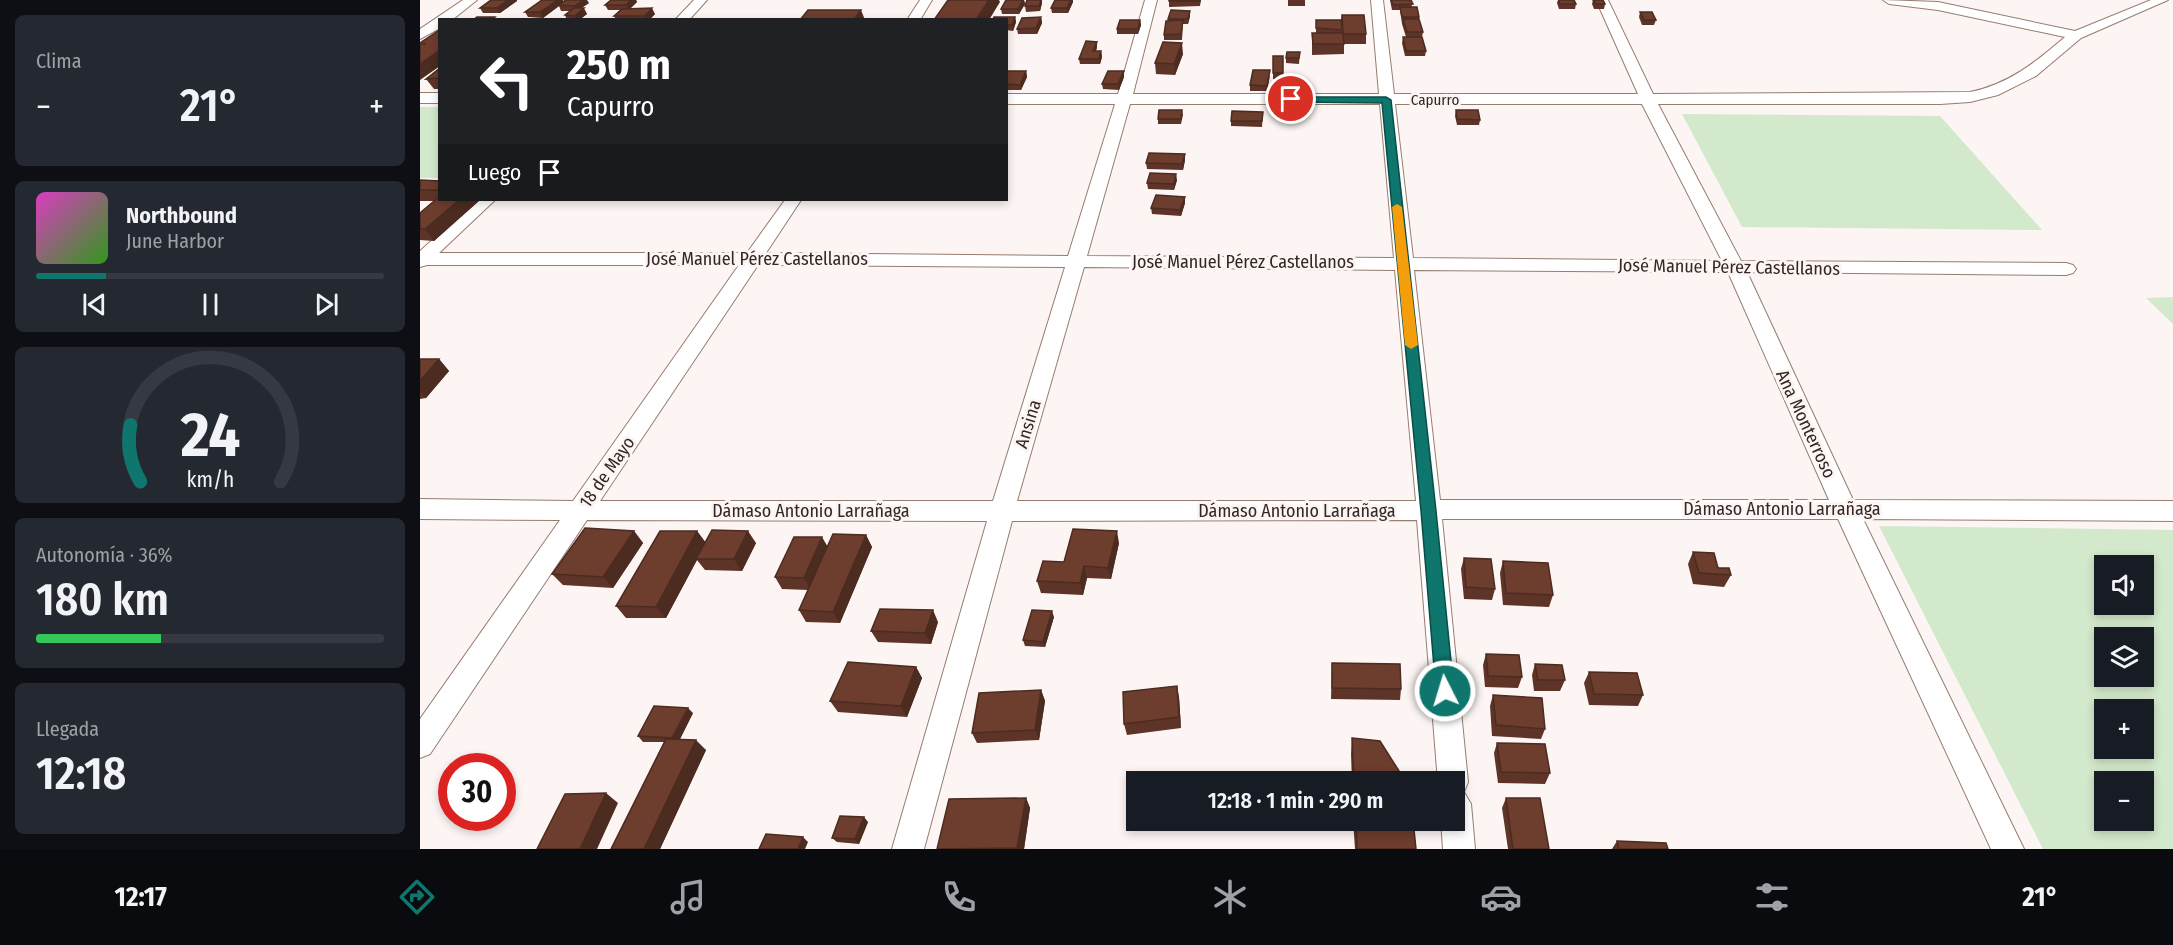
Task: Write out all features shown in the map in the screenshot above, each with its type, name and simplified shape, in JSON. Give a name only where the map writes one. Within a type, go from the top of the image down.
[{"type":"street","points":[[445,18],[471,0]]},
{"type":"street","points":[[683,18],[701,0]]},
{"type":"street","points":[[914,18],[926,0]]},
{"type":"street","name":"Ansina","points":[[908,849],[1002,512],[1077,261],[1151,0]]},
{"type":"street","points":[[1377,0],[1429,511],[1452,771]]},
{"type":"street","name":"Ana Monterroso","points":[[1602,0],[1648,100],[1735,267],[1845,508],[2008,849]]},
{"type":"street","points":[[1889,0],[1938,6],[2076,34],[2163,0]]},
{"type":"street","points":[[420,35],[438,23]]},
{"type":"street","name":"Capurro","points":[[1008,99],[1648,100],[1970,97],[1993,92],[2031,73],[2076,34]]},
{"type":"street","points":[[420,98],[438,98]]},
{"type":"street","points":[[421,260],[486,201]]},
{"type":"street","name":"18 de Mayo","points":[[420,744],[792,201]]},
{"type":"street","name":"José Manuel Pérez Castellanos","points":[[421,260],[1403,262],[1735,267],[2066,268]]},
{"type":"street","name":"Dámaso Antonio Larrañaga","points":[[420,509],[1002,512],[1845,508],[2173,511]]},
{"type":"street","points":[[1457,831],[1459,849]]},
{"type":"green space","points":[[420,107],[438,107],[438,178],[420,178]]},
{"type":"green space","points":[[1682,114],[1940,116],[2042,230],[1742,227]]},
{"type":"green space","points":[[2173,297],[2173,324],[2146,298]]},
{"type":"green space","points":[[1879,526],[2173,530],[2173,849],[2043,849]]},
{"type":"building","points":[[491,0],[508,0],[497,8],[480,8]]},
{"type":"building","points":[[542,0],[558,0],[540,12],[525,12]]},
{"type":"building","points":[[566,0],[583,0],[575,6],[558,5]]},
{"type":"building","points":[[611,0],[631,0],[626,5],[605,5]]},
{"type":"building","points":[[948,0],[989,0],[977,18],[935,18]]},
{"type":"building","points":[[1006,0],[1023,0],[1018,9],[1001,9]]},
{"type":"building","points":[[1027,0],[1041,0],[1039,6],[1025,6]]},
{"type":"building","points":[[1055,0],[1071,0],[1067,8],[1051,8]]},
{"type":"building","points":[[1200,0],[1200,1],[1169,1]]},
{"type":"building","points":[[1391,0],[1411,0],[1413,4],[1393,5]]},
{"type":"building","points":[[1559,0],[1574,0],[1576,4],[1560,4]]},
{"type":"building","points":[[1593,0],[1603,0],[1605,4],[1596,4]]},
{"type":"building","points":[[1400,7],[1417,7],[1419,17],[1402,17]]},
{"type":"building","points":[[574,8],[584,8],[575,16],[565,15]]},
{"type":"building","points":[[652,8],[645,16],[614,16],[622,9]]},
{"type":"building","points":[[808,10],[861,10],[855,18],[802,18]]},
{"type":"building","points":[[1171,10],[1190,11],[1188,19],[1168,19]]},
{"type":"building","points":[[1640,12],[1652,12],[1656,20],[1644,20]]},
{"type":"building","points":[[1342,15],[1364,15],[1366,34],[1343,34],[1344,44],[1313,44],[1312,33],[1343,33]]},
{"type":"building","points":[[1015,17],[1012,25],[1008,25],[1008,18],[994,18]]},
{"type":"building","points":[[1041,17],[1036,28],[1017,29],[1022,18]]},
{"type":"building","points":[[1403,19],[1419,19],[1423,32],[1407,32]]},
{"type":"building","points":[[1120,20],[1140,20],[1138,29],[1117,29]]},
{"type":"building","points":[[1183,20],[1181,34],[1164,35],[1166,21]]},
{"type":"building","points":[[1316,20],[1341,20],[1342,30],[1316,28]]},
{"type":"building","points":[[438,31],[438,51],[420,64],[420,45],[426,44],[420,43]]},
{"type":"building","points":[[1403,37],[1422,37],[1426,51],[1406,51]]},
{"type":"building","points":[[1086,41],[1097,42],[1093,51],[1101,51],[1099,59],[1079,59]]},
{"type":"building","points":[[1163,42],[1182,43],[1174,64],[1155,63]]},
{"type":"building","points":[[1287,52],[1300,52],[1299,58],[1286,58]]},
{"type":"building","points":[[1273,56],[1283,56],[1283,73],[1273,73]]},
{"type":"building","points":[[438,70],[438,78],[426,79]]},
{"type":"building","points":[[1253,70],[1270,70],[1267,86],[1250,85]]},
{"type":"building","points":[[1008,71],[1026,71],[1020,85],[1008,84]]},
{"type":"building","points":[[1108,71],[1124,71],[1118,84],[1102,84]]},
{"type":"building","points":[[1159,110],[1182,110],[1181,119],[1158,119]]},
{"type":"building","points":[[1456,110],[1478,110],[1480,120],[1457,119]]},
{"type":"building","points":[[1232,111],[1263,112],[1262,121],[1231,121]]},
{"type":"building","points":[[1149,153],[1185,154],[1182,164],[1146,163]]},
{"type":"building","points":[[1150,173],[1176,174],[1174,184],[1147,183]]},
{"type":"building","points":[[420,180],[438,181],[438,190],[420,190]]},
{"type":"building","points":[[1156,195],[1185,197],[1180,210],[1151,208]]},
{"type":"building","points":[[438,198],[438,201],[458,201],[425,229],[420,229],[420,213]]},
{"type":"building","points":[[420,359],[439,359],[420,381]]},
{"type":"building","points":[[585,528],[634,531],[603,577],[552,574]]},
{"type":"building","points":[[1073,529],[1117,531],[1108,568],[1084,566],[1080,583],[1037,581],[1043,561],[1064,562]]},
{"type":"building","points":[[712,530],[748,531],[734,559],[696,559]]},
{"type":"building","points":[[660,531],[697,531],[656,607],[616,606]]},
{"type":"building","points":[[833,534],[866,535],[833,612],[799,610]]},
{"type":"building","points":[[794,537],[822,537],[804,578],[775,577]]},
{"type":"building","points":[[1693,552],[1714,553],[1718,568],[1729,568],[1731,575],[1699,573]]},
{"type":"building","points":[[1464,558],[1491,559],[1495,589],[1466,587]]},
{"type":"building","points":[[1503,561],[1548,563],[1553,595],[1506,593]]},
{"type":"building","points":[[880,609],[933,610],[925,633],[871,631]]},
{"type":"building","points":[[1032,610],[1052,611],[1043,642],[1023,640]]},
{"type":"building","points":[[1486,654],[1519,655],[1522,677],[1488,676]]},
{"type":"building","points":[[848,662],[916,667],[901,706],[830,701]]},
{"type":"building","points":[[1332,663],[1400,664],[1401,689],[1332,688]]},
{"type":"building","points":[[1535,664],[1562,665],[1565,680],[1538,680]]},
{"type":"building","points":[[1589,672],[1637,673],[1643,695],[1594,694]]},
{"type":"building","points":[[1177,686],[1179,717],[1124,724],[1123,692]]},
{"type":"building","points":[[1041,690],[1035,730],[972,733],[979,693]]},
{"type":"building","points":[[1493,695],[1542,698],[1545,729],[1496,725]]},
{"type":"building","points":[[654,706],[688,708],[672,738],[638,736]]},
{"type":"building","points":[[1352,738],[1380,741],[1399,771],[1354,771]]},
{"type":"building","points":[[666,739],[696,740],[644,849],[611,849]]},
{"type":"building","points":[[1497,743],[1545,744],[1550,773],[1501,772]]},
{"type":"building","points":[[606,793],[580,849],[537,849],[565,794]]},
{"type":"building","points":[[1026,798],[1017,848],[937,849],[949,799]]},
{"type":"building","points":[[1506,798],[1540,798],[1549,849],[1513,849]]},
{"type":"building","points":[[840,816],[864,817],[855,839],[832,838]]},
{"type":"building","points":[[1356,831],[1414,831],[1416,849],[1357,849]]},
{"type":"building","points":[[766,834],[803,837],[798,849],[759,849]]},
{"type":"building","points":[[1617,841],[1666,843],[1668,849],[1619,849]]},
{"type":"slow traffic","points":[[1397,207],[1411,345]]},
{"type":"route","points":[[1291,99],[1386,100],[1429,511],[1445,691]]}]
